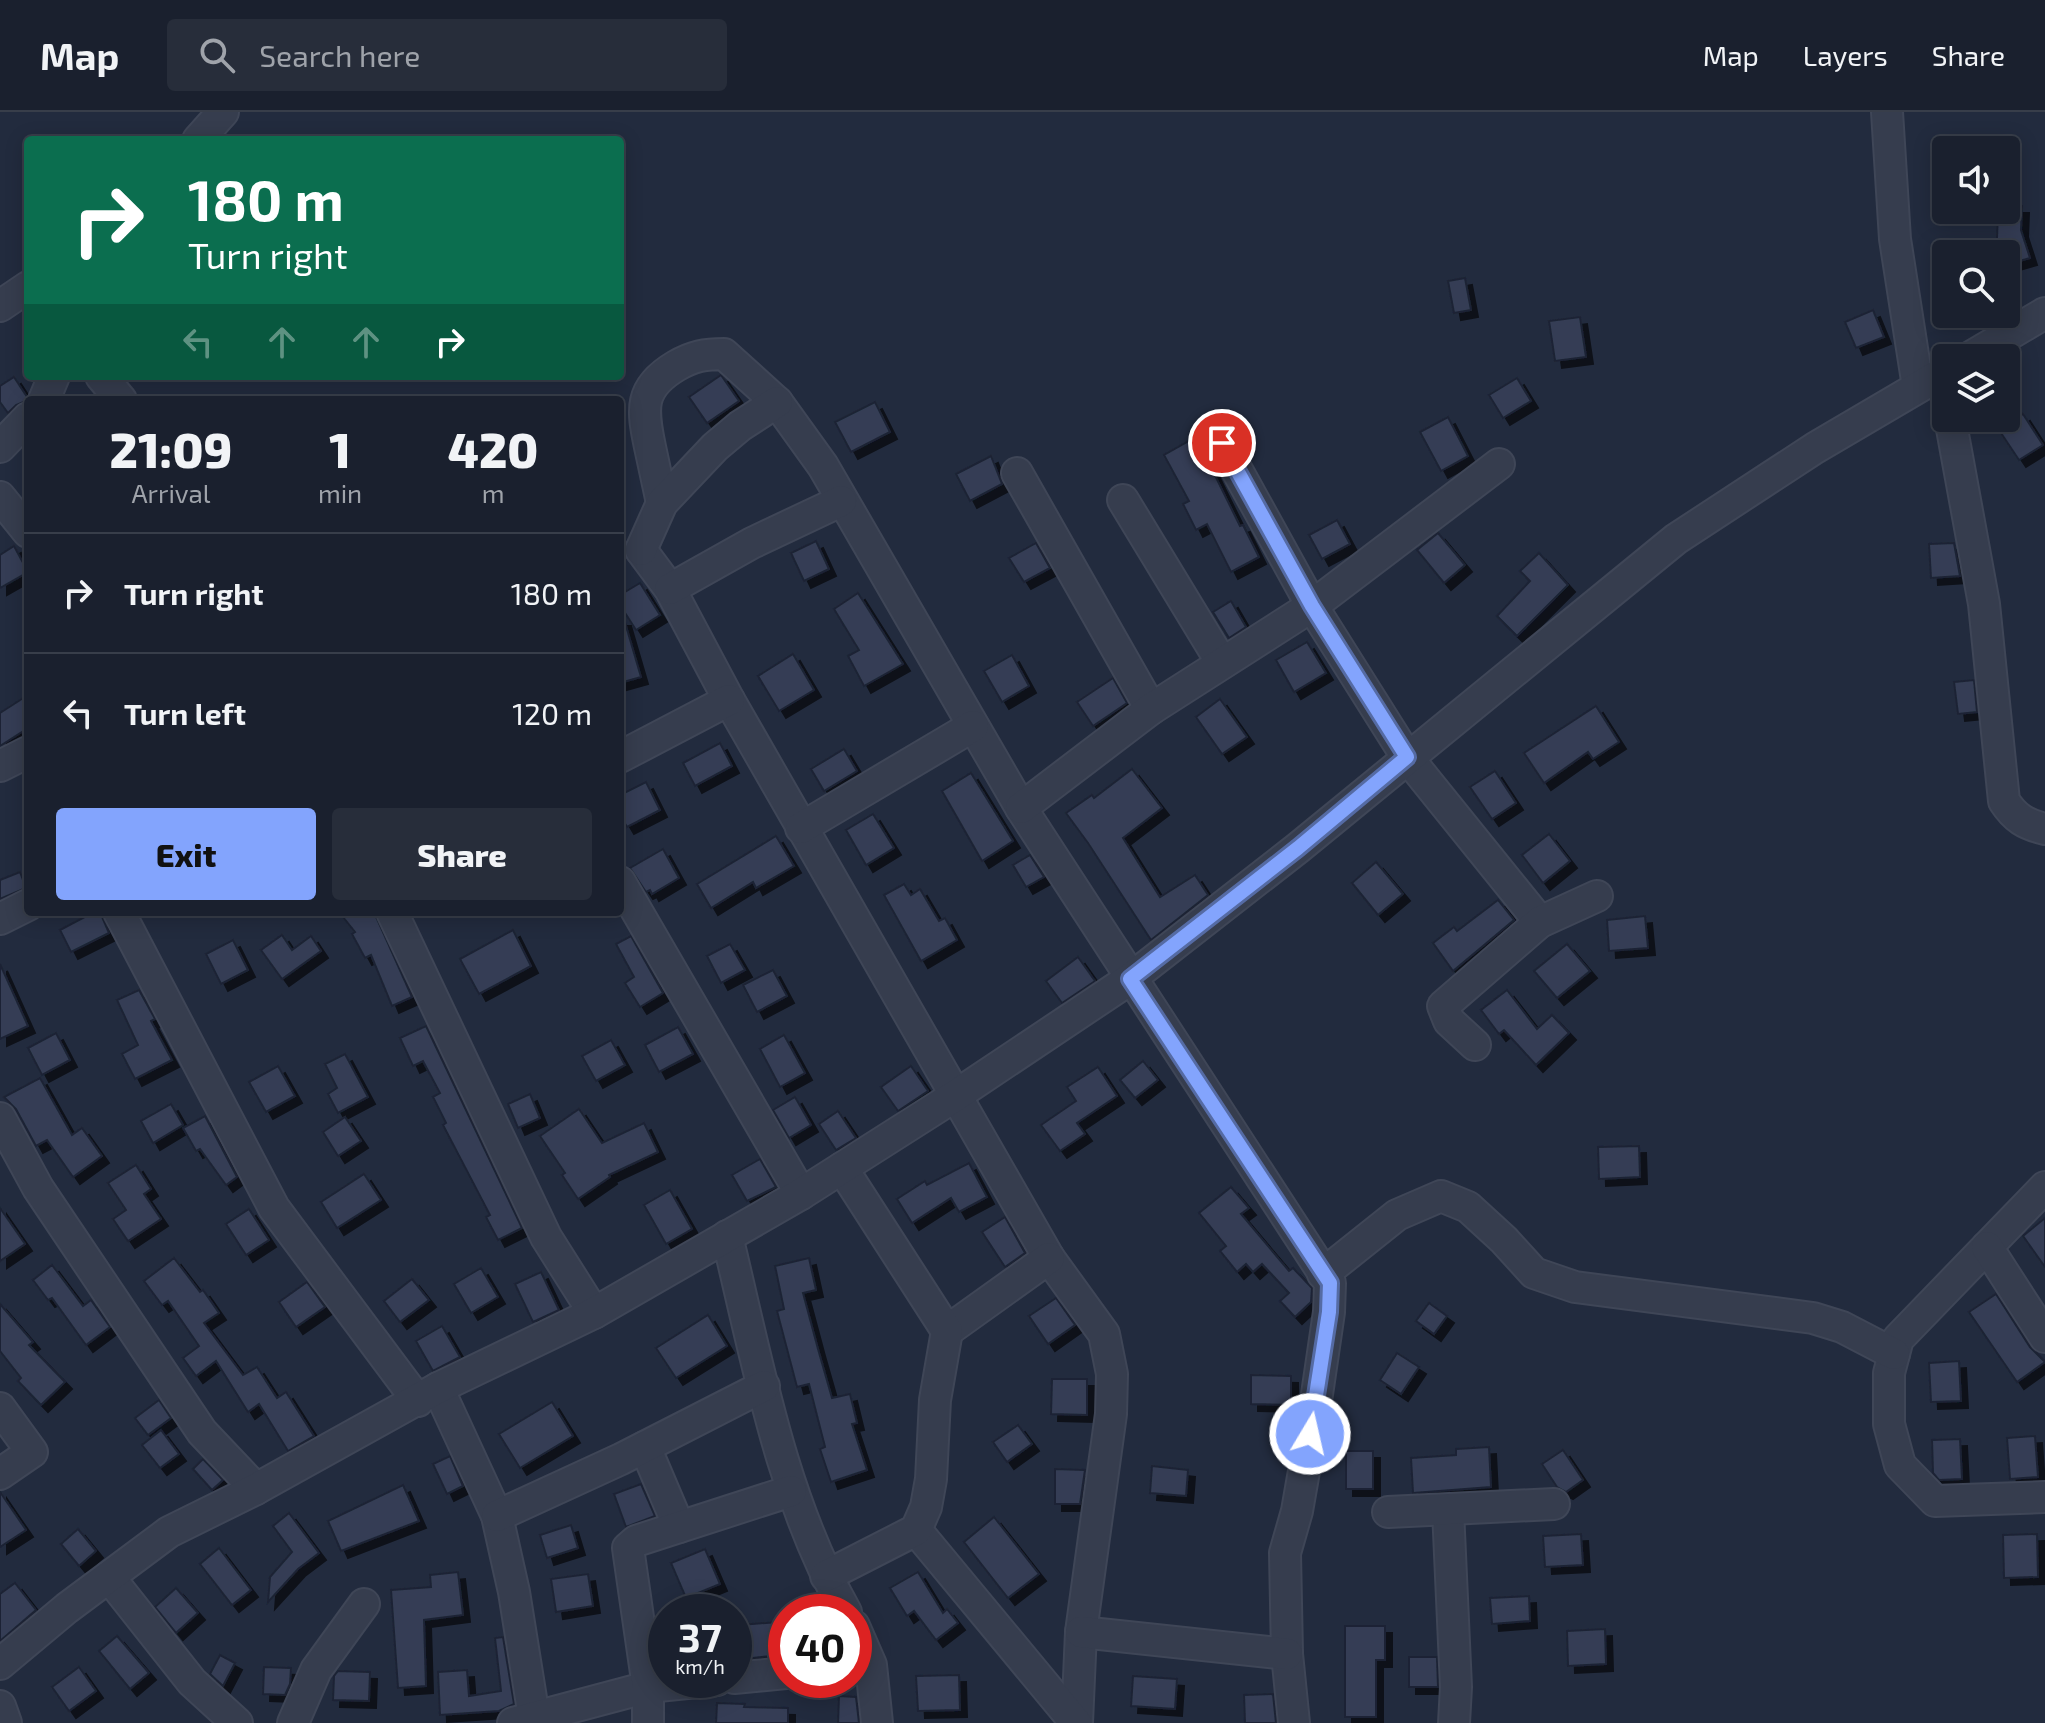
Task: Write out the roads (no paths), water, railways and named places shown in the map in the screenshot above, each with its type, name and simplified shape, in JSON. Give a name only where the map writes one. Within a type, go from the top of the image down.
[{"type":"street","points":[[202,136],[223,112]]},
{"type":"street","points":[[1887,112],[1895,239],[1932,363]]},
{"type":"street","points":[[0,306],[24,290]]},
{"type":"street","points":[[1993,344],[2045,313]]},
{"type":"street","points":[[662,503],[643,414],[647,396],[663,374],[692,357],[724,354],[777,402],[823,466],[1021,808],[1330,1283],[1329,1312],[1297,1511],[1285,1553],[1287,1654],[1294,1723]]},
{"type":"street","points":[[104,380],[118,396]]},
{"type":"street","points":[[0,1664],[169,1532],[256,1489],[428,1394],[594,1313],[801,1194],[955,1096],[1130,979],[1298,848],[1676,539],[1815,448],[1932,386]]},
{"type":"street","points":[[777,402],[715,447],[662,503],[631,554],[670,589],[801,828],[1049,1258],[1104,1334],[1112,1374],[1111,1414],[1081,1632],[1077,1723]]},
{"type":"street","points":[[0,447],[24,422]]},
{"type":"street","points":[[1953,432],[1984,604],[2004,801],[2014,816],[2027,825],[2045,829]]},
{"type":"street","points":[[1222,443],[1312,606],[1407,757],[1540,922]]},
{"type":"street","points":[[1021,808],[1151,709],[1312,606],[1499,464]]},
{"type":"street","points":[[1017,473],[1151,709]]},
{"type":"street","points":[[0,497],[24,527]]},
{"type":"street","points":[[1123,500],[1222,663]]},
{"type":"street","points":[[670,589],[752,543],[841,501]]},
{"type":"street","points":[[624,755],[729,700]]},
{"type":"street","points":[[801,828],[973,726]]},
{"type":"street","points":[[0,766],[24,754]]},
{"type":"street","points":[[624,889],[801,1194]]},
{"type":"street","points":[[1475,1045],[1449,1021],[1443,1006],[1540,922],[1597,896]]},
{"type":"street","points":[[0,919],[24,907]]},
{"type":"street","points":[[121,916],[274,1208],[428,1394],[497,1516],[514,1592],[524,1720],[648,1687],[628,1548],[636,1541],[791,1491]]},
{"type":"street","points":[[394,916],[546,1237],[594,1313]]},
{"type":"street","points":[[0,1118],[47,1201],[193,1419],[256,1489]]},
{"type":"street","points":[[826,1576],[916,1530],[926,1507],[931,1479],[935,1400],[947,1331],[842,1168]]},
{"type":"street","points":[[2045,1187],[1898,1339],[1889,1373],[1889,1424],[1900,1465],[1935,1501],[2045,1497]]},
{"type":"street","points":[[1323,1274],[1397,1215],[1441,1196],[1468,1207],[1534,1273],[1575,1287],[1813,1318],[1842,1327],[1894,1354]]},
{"type":"street","points":[[727,1236],[791,1491],[836,1594]]},
{"type":"street","points":[[1987,1247],[2045,1337]]},
{"type":"street","points":[[947,1331],[1049,1258]]},
{"type":"street","points":[[497,1516],[645,1447],[764,1386]]},
{"type":"street","points":[[0,1408],[32,1452],[0,1474]]},
{"type":"street","points":[[645,1447],[679,1527]]},
{"type":"street","points":[[1388,1512],[1554,1504]]},
{"type":"street","points":[[1448,1510],[1456,1687],[1454,1723]]},
{"type":"street","points":[[916,1530],[1077,1723]]},
{"type":"street","points":[[109,1577],[192,1682],[237,1723]]},
{"type":"street","points":[[293,1723],[316,1670],[364,1604]]},
{"type":"street","points":[[1081,1632],[1287,1654]]},
{"type":"street","points":[[648,1698],[648,1723]]},
{"type":"street","points":[[871,1698],[877,1723]]},
{"type":"street","points":[[0,1706],[6,1723]]}]
